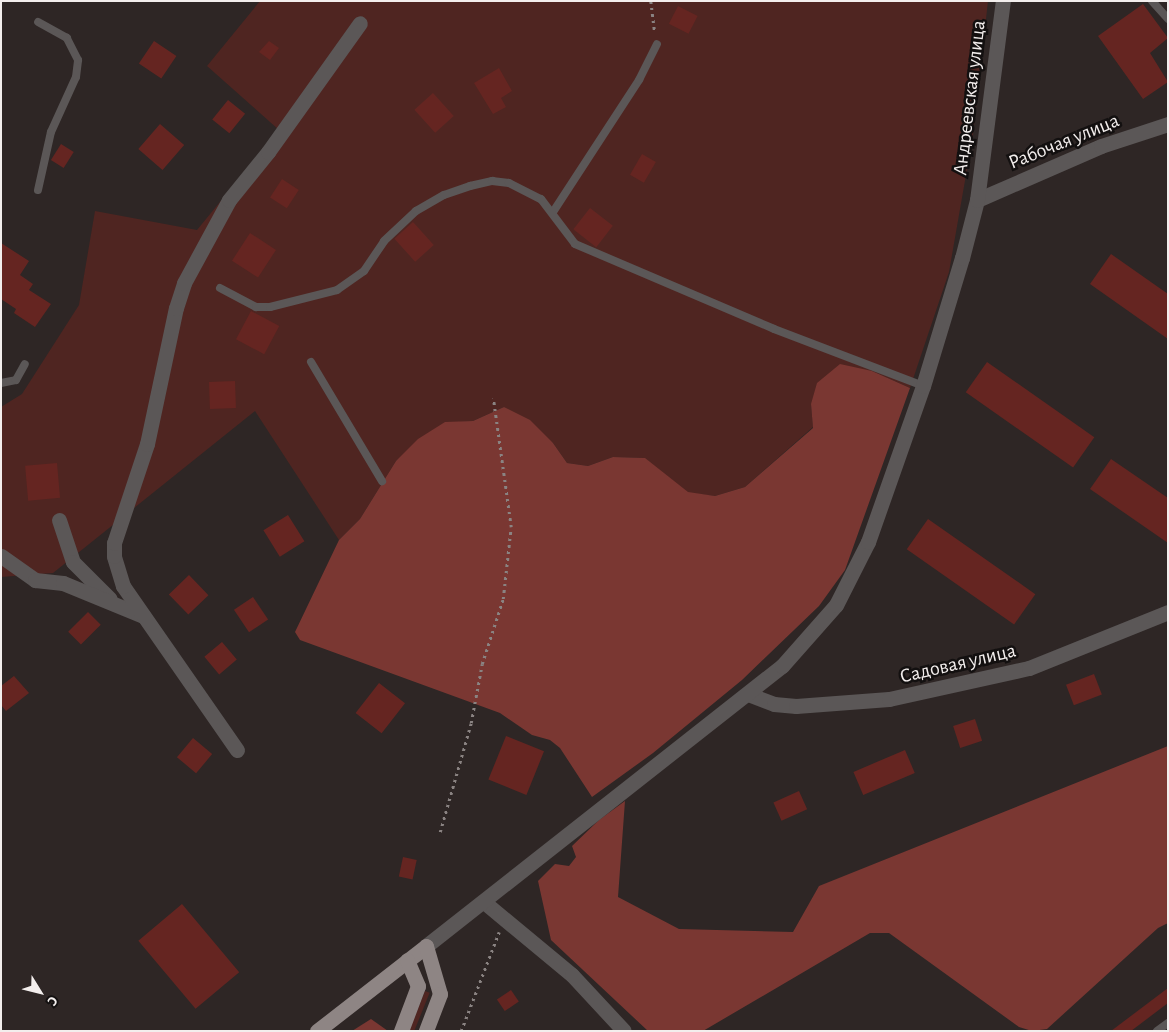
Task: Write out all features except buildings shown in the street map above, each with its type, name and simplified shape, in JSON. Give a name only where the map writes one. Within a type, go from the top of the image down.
[{"type":"main road","points":[[317,1031],[426,946],[440,994],[426,1031]]},
{"type":"main road","points":[[401,1031],[418,986],[407,960]]},
{"type":"street","name":"Андреевская улица","points":[[426,946],[748,694],[805,644],[836,606],[868,542],[923,386],[977,200],[1003,1]]},
{"type":"street","points":[[237,750],[144,617],[118,574],[114,542],[147,444],[176,308],[184,283],[229,200],[268,152],[360,23]]},
{"type":"street","name":"Рабочая улица","points":[[977,200],[1101,146],[1168,124]]},
{"type":"street","points":[[60,520],[73,562],[115,603]]},
{"type":"street","points":[[1,556],[35,580],[63,584],[115,603],[144,617]]},
{"type":"street","name":"Садовая улица","points":[[748,694],[774,704],[796,706],[889,700],[1029,668],[1168,612]]},
{"type":"street","points":[[484,902],[505,917],[572,975],[624,1031]]},
{"type":"lane","points":[[1152,1],[1168,19]]},
{"type":"lane","points":[[38,22],[67,38],[78,60],[76,77],[51,132],[38,190]]},
{"type":"lane","points":[[553,212],[639,80],[657,44]]},
{"type":"lane","points":[[220,288],[256,307],[270,307],[337,290],[364,271],[384,240],[416,211],[470,186],[492,181],[509,183],[540,199],[575,244],[774,329],[923,386]]},
{"type":"lane","points":[[311,362],[382,481]]},
{"type":"lane","points":[[1,383],[16,380],[26,364]]},
{"type":"lane","points":[[1157,1031],[1168,1023]]},
{"type":"path","points":[[651,1],[657,44]]},
{"type":"path","points":[[440,832],[471,723],[482,664],[503,599],[511,527],[493,398]]},
{"type":"path","points":[[461,1031],[505,917]]},
{"type":"shaded area","points":[[260,1],[988,1],[973,135],[949,272],[910,388],[872,371],[811,404],[813,427],[745,487],[715,496],[688,493],[644,458],[613,457],[588,466],[567,463],[553,443],[504,407],[473,421],[445,423],[396,461],[360,519],[339,540],[255,411],[53,573],[1,577],[1,407],[22,394],[79,305],[95,211],[197,230],[279,130],[207,66]]},
{"type":"shaded area","points":[[840,364],[872,371],[910,388],[845,570],[819,606],[742,680],[653,753],[592,797],[560,748],[550,740],[532,735],[500,713],[300,640],[295,632],[339,540],[360,519],[396,461],[418,439],[445,422],[473,421],[504,407],[530,420],[553,443],[567,463],[588,466],[613,457],[645,458],[688,492],[715,496],[745,487],[813,428],[811,404],[817,383]]},
{"type":"shaded area","points":[[1168,746],[1168,923],[1158,928],[1047,1029],[1032,1031],[1019,1027],[889,933],[870,933],[703,1031],[648,1031],[551,940],[538,881],[555,864],[569,866],[576,857],[572,846],[599,820],[625,801],[618,897],[679,929],[793,932],[819,886]]},
{"type":"shaded area","points":[[425,991],[430,993],[414,1031],[409,1031]]},
{"type":"shaded area","points":[[371,1019],[388,1031],[352,1031]]}]
